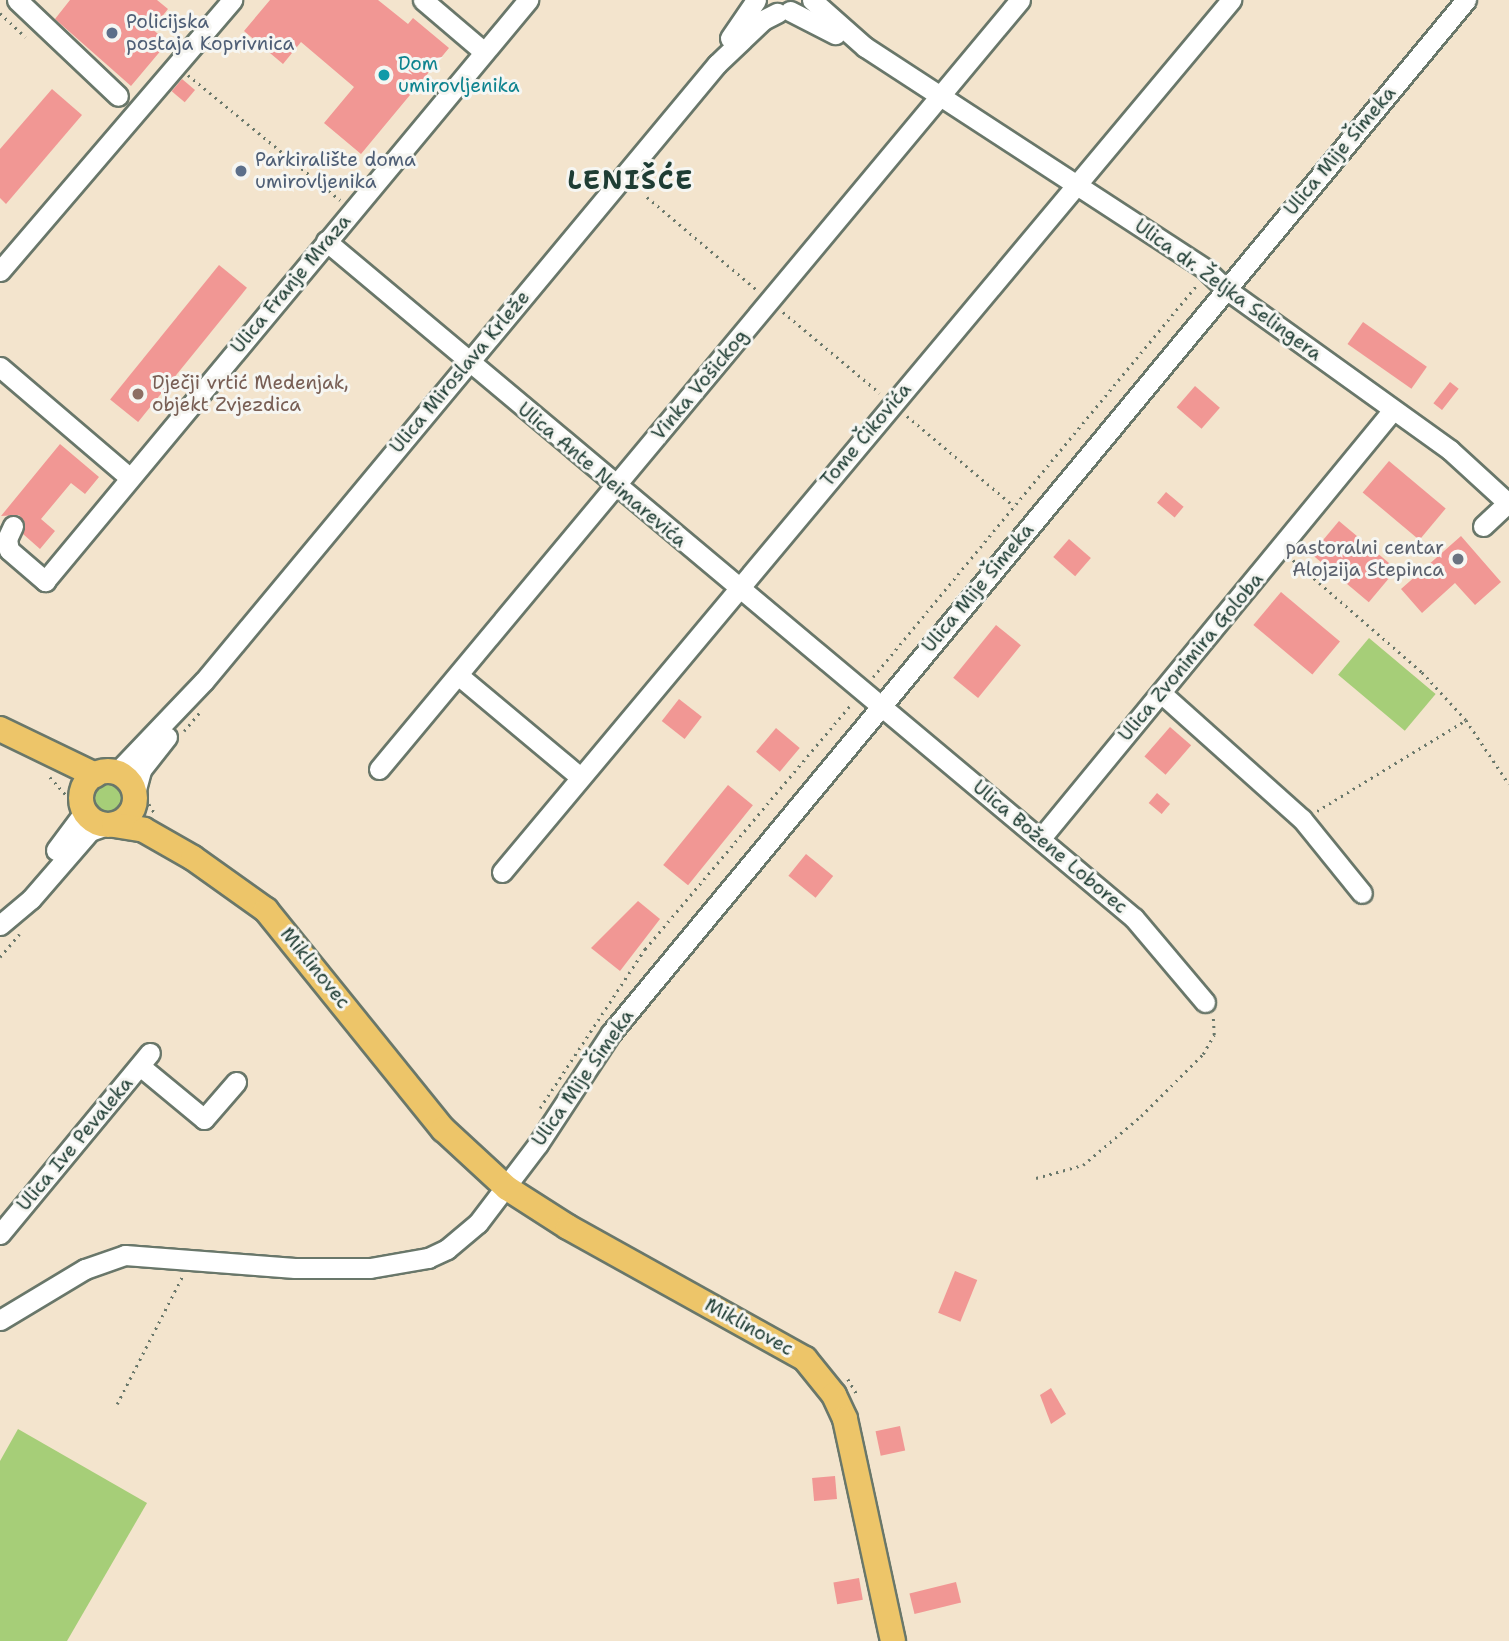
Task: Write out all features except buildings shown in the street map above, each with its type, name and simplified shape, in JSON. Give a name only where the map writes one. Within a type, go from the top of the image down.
[{"type":"main road","points":[[0,729],[26,744],[90,797],[111,825],[128,817],[142,802]]},
{"type":"main road","name":"Miklinovec","points":[[90,797],[128,780],[142,802],[193,858]]},
{"type":"main road","name":"Miklinovec","points":[[111,825],[144,830],[193,858],[282,926],[443,1129],[507,1188],[600,1245],[789,1347],[818,1374],[845,1419],[893,1641]]},
{"type":"street","points":[[17,0],[118,96]]},
{"type":"street","points":[[0,271],[232,0]]},
{"type":"street","points":[[423,0],[484,52]]},
{"type":"street","name":"Ulica Franje Mraza","points":[[13,526],[7,539],[9,550],[45,581],[528,0]]},
{"type":"street","name":"Ulica dr. Željka Selingera","points":[[756,0],[790,8],[865,47],[1205,269],[1226,289],[1450,450],[1508,503]]},
{"type":"street","name":"Ulica Miroslava Krleže","points":[[717,64],[756,0]]},
{"type":"street","name":"Ulica dr. Željka Selingera","points":[[812,0],[865,47]]},
{"type":"street","name":"Vinka Vošickog","points":[[379,769],[1020,0]]},
{"type":"street","name":"Tome Čikovića","points":[[502,872],[1231,0]]},
{"type":"street","name":"Ulica Mije Šimeka","points":[[507,1188],[611,1033],[1466,0]]},
{"type":"street","name":"Ulica Miroslava Krleže","points":[[0,925],[90,797],[204,681],[717,64],[763,20],[790,8]]},
{"type":"street","name":"Ulica Ante Neimarevića","points":[[326,242],[880,706]]},
{"type":"street","points":[[0,367],[130,478]]},
{"type":"street","name":"Ulica Zvonimira Goloba","points":[[1041,838],[1393,410]]},
{"type":"street","points":[[1483,526],[1508,503]]},
{"type":"street","points":[[458,676],[580,777]]},
{"type":"street","name":"Ulica Miroslava Krleže","points":[[142,802],[141,770],[185,716],[204,681]]},
{"type":"street","points":[[1161,693],[1301,819],[1362,893]]},
{"type":"street","name":"Ulica Božene Loborec","points":[[880,706],[1134,918],[1206,1002]]},
{"type":"street","name":"Ulica Miroslava Krleže","points":[[0,925],[44,885],[90,831],[111,825]]},
{"type":"street","name":"Ulica Ive Pevaleka","points":[[0,1234],[145,1059],[204,1119],[236,1082]]},
{"type":"street","points":[[0,1320],[85,1269],[112,1258],[140,1254],[332,1270],[405,1264],[447,1249],[478,1223],[507,1188]]},
{"type":"path","points":[[0,13],[26,37]]},
{"type":"path","points":[[176,65],[342,202]]},
{"type":"path","points":[[537,1114],[548,1089],[645,949],[862,691],[1198,283]]},
{"type":"path","points":[[893,404],[1014,506]]},
{"type":"path","points":[[1278,551],[1422,672],[1466,720],[1509,784]]},
{"type":"path","points":[[1301,819],[1466,720]]},
{"type":"path","points":[[46,774],[71,800],[65,825],[90,797]]},
{"type":"path","points":[[142,802],[167,820]]},
{"type":"path","points":[[1036,1178],[1083,1165],[1185,1075],[1214,1035],[1216,1022],[1206,1002]]},
{"type":"path","points":[[117,1404],[192,1258]]},
{"type":"path","points":[[846,1376],[858,1396]]},
{"type":"green space","points":[[1369,638],[1436,694],[1405,731],[1338,675]]},
{"type":"green space","points":[[109,783],[115,784],[123,792],[123,804],[115,812],[109,813],[103,812],[95,804],[94,798],[95,792],[103,784]]},
{"type":"green space","points":[[18,1429],[147,1503],[67,1641],[0,1641],[0,1461]]},
{"type":"place","name":"Policijska postaja Koprivnica","points":[[112,33]]},
{"type":"place","name":"Dom umirovljenika","points":[[384,75]]},
{"type":"place","name":"Parkiralište doma umirovljenika","points":[[241,171]]},
{"type":"place","name":"Dječji vrtić Medenjak, objekt Zvjezdica","points":[[138,394]]},
{"type":"place","name":"pastoralni centar Alojzija Stepinca","points":[[1458,559]]},
{"type":"district","name":"LENIŠĆE","points":[[631,180]]}]
